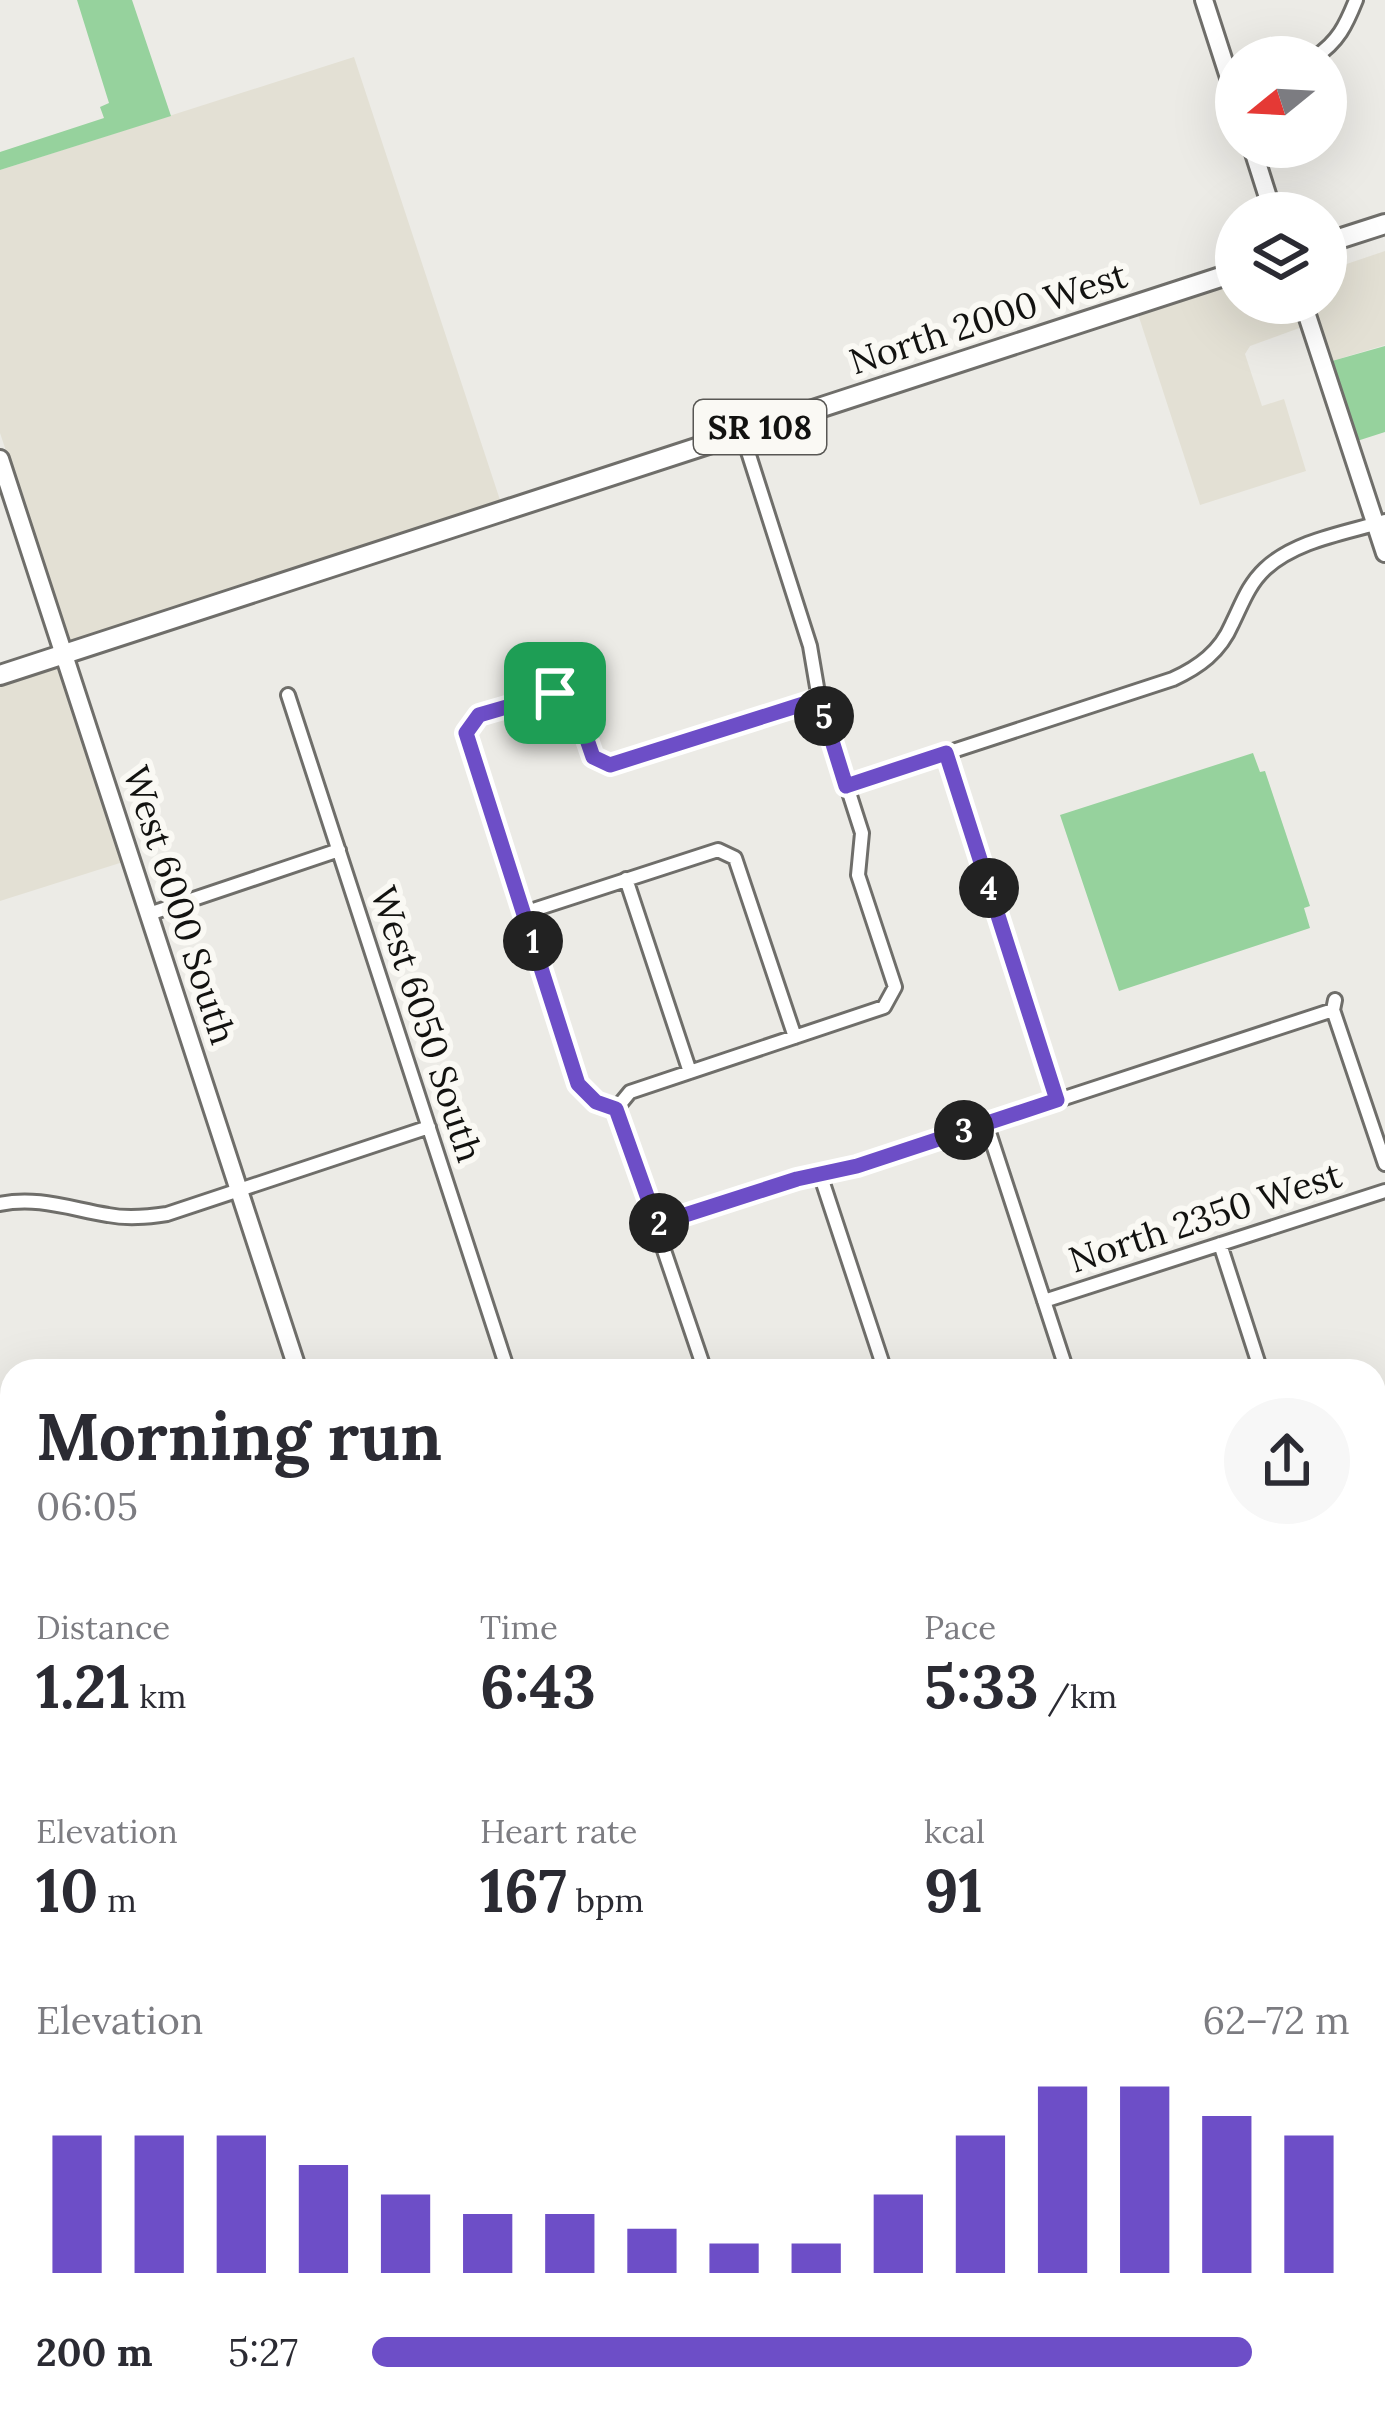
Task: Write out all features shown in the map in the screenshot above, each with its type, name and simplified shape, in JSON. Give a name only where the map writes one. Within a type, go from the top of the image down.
[{"type":"main road","points":[[1347,236],[1385,224]]},
{"type":"main road","name":"North 2000 West","points":[[64,654],[1215,279]]},
{"type":"main road","name":"SR 108","points":[[0,675],[64,654]]},
{"type":"street","points":[[1204,0],[1216,36]]},
{"type":"street","points":[[1339,36],[1356,0]]},
{"type":"street","points":[[1310,324],[1380,522],[1385,553]]},
{"type":"street","points":[[616,1109],[629,1092],[884,1007],[895,987],[858,875],[862,833],[819,699],[810,646],[742,433]]},
{"type":"street","name":"West 6000 South","points":[[0,459],[294,1359]]},
{"type":"street","points":[[846,786],[1173,680],[1210,658],[1250,586],[1278,558],[1380,522]]},
{"type":"street","points":[[616,1109],[596,1102],[578,1084],[466,733],[479,715],[555,693],[574,702],[593,757],[610,765],[819,699]]},
{"type":"street","name":"West 6050 South","points":[[288,695],[504,1359]]},
{"type":"street","points":[[946,753],[1057,1100]]},
{"type":"street","points":[[149,914],[339,850]]},
{"type":"street","points":[[524,913],[718,850],[735,858],[795,1037]]},
{"type":"street","points":[[626,879],[689,1072]]},
{"type":"street","points":[[657,1224],[857,1166],[1334,1005],[1385,1164]]},
{"type":"street","points":[[616,1109],[701,1359]]},
{"type":"street","points":[[986,1124],[1062,1359]]},
{"type":"street","points":[[0,1204],[19,1200],[138,1218],[167,1214],[429,1127]]},
{"type":"street","points":[[820,1174],[881,1359]]},
{"type":"street","name":"North 2350 West","points":[[1044,1301],[1385,1190]]},
{"type":"street","points":[[1220,1244],[1257,1359]]},
{"type":"shaded area","points":[[354,57],[501,503],[70,642],[0,433],[0,170]]},
{"type":"shaded area","points":[[1385,251],[1385,345],[1332,361],[1321,324],[1347,324],[1347,264]]},
{"type":"shaded area","points":[[1215,289],[1215,324],[1301,324],[1250,346],[1245,354],[1262,406],[1284,399],[1306,471],[1200,505],[1138,314]]},
{"type":"shaded area","points":[[63,661],[123,862],[0,901],[0,682]]},
{"type":"green space","points":[[77,0],[132,0],[171,116],[0,170],[0,152],[104,118],[100,107],[109,103]]},
{"type":"green space","points":[[1385,346],[1385,432],[1357,441],[1332,361]]},
{"type":"green space","points":[[1253,753],[1260,772],[1265,771],[1310,906],[1304,908],[1310,928],[1119,991],[1060,815]]},
{"type":"route","points":[[555,693],[574,702],[593,757],[610,765],[819,699],[846,786],[946,753],[1057,1100],[857,1166],[797,1179],[657,1224],[616,1109],[596,1102],[578,1084],[466,733],[479,715],[555,693]]}]
